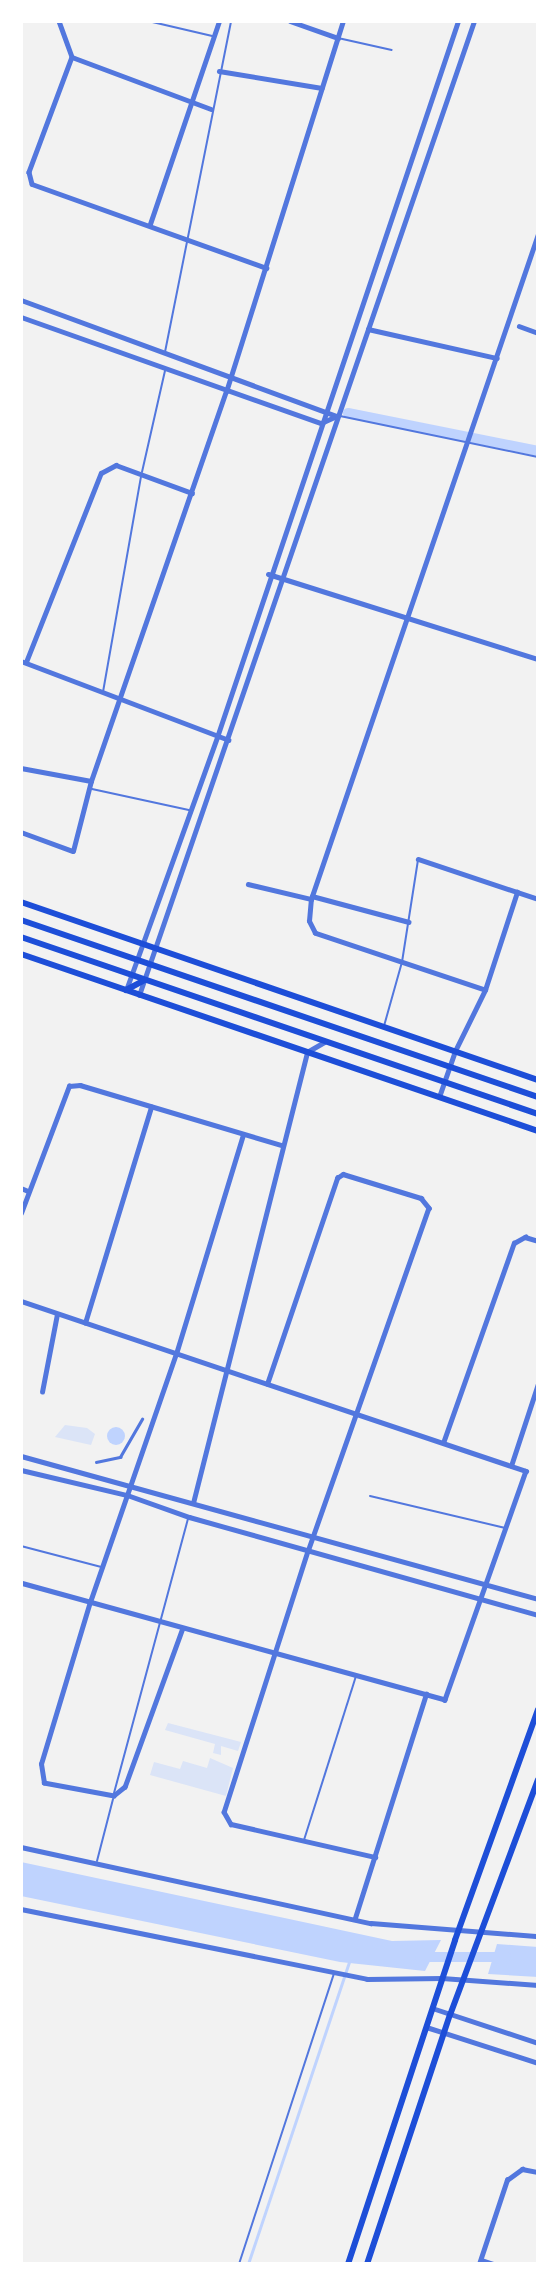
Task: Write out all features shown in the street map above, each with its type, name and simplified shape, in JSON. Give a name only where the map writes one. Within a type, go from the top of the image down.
[{"type":"main road","points":[[22,904],[538,1080]]},
{"type":"main road","points":[[21,920],[538,1097]]},
{"type":"main road","points":[[21,937],[538,1114]]},
{"type":"main road","points":[[21,954],[538,1131]]},
{"type":"main road","points":[[126,990],[145,980]]},
{"type":"main road","points":[[348,2264],[458,1930],[538,1710]]},
{"type":"main road","points":[[367,2264],[450,2015],[538,1780]]},
{"type":"street","points":[[59,21],[72,57],[29,172],[32,184],[150,224],[190,243],[266,268]]},
{"type":"street","points":[[150,224],[188,101],[219,21]]},
{"type":"street","points":[[290,21],[338,38]]},
{"type":"street","points":[[21,832],[73,851],[91,781],[226,392],[343,21]]},
{"type":"street","points":[[126,990],[217,737],[268,574],[457,21]]},
{"type":"street","points":[[139,995],[229,740],[337,416],[474,21]]},
{"type":"street","points":[[72,57],[211,109]]},
{"type":"street","points":[[219,71],[322,88]]},
{"type":"street","points":[[485,990],[315,933],[309,921],[312,897],[470,443],[538,234]]},
{"type":"street","points":[[21,300],[230,377],[325,408],[337,416]]},
{"type":"street","points":[[21,317],[165,371],[321,422],[337,416]]},
{"type":"street","points":[[519,326],[538,333]]},
{"type":"street","points":[[368,329],[497,358]]},
{"type":"street","points":[[192,493],[116,465],[101,473],[23,661],[229,740]]},
{"type":"street","points":[[268,574],[538,659]]},
{"type":"street","points":[[21,768],[91,781]]},
{"type":"street","points":[[418,859],[538,899]]},
{"type":"street","points":[[248,884],[409,922]]},
{"type":"street","points":[[439,1098],[455,1051],[485,990],[517,892]]},
{"type":"street","points":[[193,1503],[224,1370],[307,1052],[325,1041]]},
{"type":"street","points":[[21,1213],[69,1086],[80,1084],[281,1145]]},
{"type":"street","points":[[85,1323],[151,1107]]},
{"type":"street","points":[[183,1628],[125,1787],[114,1796],[44,1783],[41,1764],[90,1602],[176,1353],[243,1135]]},
{"type":"street","points":[[267,1384],[337,1178],[343,1174],[421,1198],[429,1208],[359,1415],[308,1551],[278,1654],[224,1812],[231,1824],[375,1857]]},
{"type":"street","points":[[21,1188],[28,1191]]},
{"type":"street","points":[[443,1443],[514,1243],[525,1237],[538,1241]]},
{"type":"street","points":[[21,1301],[526,1471],[445,1700],[21,1583]]},
{"type":"street","points":[[42,1392],[57,1314]]},
{"type":"street","points":[[511,1466],[538,1384]]},
{"type":"street","points":[[96,1462],[120,1457],[142,1419]]},
{"type":"street","points":[[21,1456],[314,1534],[538,1599]]},
{"type":"street","points":[[21,1470],[127,1495],[188,1517],[538,1615]]},
{"type":"street","points":[[355,1918],[426,1693]]},
{"type":"street","points":[[21,1847],[398,1927],[538,1936]]},
{"type":"street","points":[[21,1909],[334,1974],[407,1981],[442,1978],[538,1985]]},
{"type":"street","points":[[432,2008],[538,2043]]},
{"type":"street","points":[[426,2027],[538,2063]]},
{"type":"street","points":[[493,2264],[480,2262],[507,2180],[522,2169],[538,2172]]},
{"type":"lane","points":[[148,21],[214,36]]},
{"type":"lane","points":[[165,353],[190,243],[211,109],[230,21]]},
{"type":"lane","points":[[338,38],[391,50]]},
{"type":"lane","points":[[103,693],[141,473],[165,371]]},
{"type":"lane","points":[[337,416],[538,457]]},
{"type":"lane","points":[[91,788],[191,811]]},
{"type":"lane","points":[[384,1027],[402,961],[418,859]]},
{"type":"lane","points":[[370,1496],[506,1528]]},
{"type":"lane","points":[[96,1862],[188,1517]]},
{"type":"lane","points":[[21,1546],[102,1567]]},
{"type":"lane","points":[[304,1840],[356,1675]]},
{"type":"lane","points":[[239,2264],[334,1974]]},
{"type":"shaded area","points":[[65,1425],[87,1428],[95,1434],[91,1445],[55,1437]]},
{"type":"shaded area","points":[[168,1723],[241,1742],[238,1751],[221,1746],[221,1755],[213,1753],[215,1744],[165,1730]]},
{"type":"shaded area","points":[[210,1758],[233,1768],[226,1796],[150,1775],[154,1762],[180,1769],[183,1761],[207,1768]]},
{"type":"water","points":[[116,1427],[122,1430],[125,1436],[122,1442],[116,1445],[110,1442],[107,1436],[110,1430]]},
{"type":"water","points":[[21,1862],[392,1941],[441,1940],[425,1971],[340,1962],[21,1896]]},
{"type":"water","points":[[497,1944],[538,1947],[538,1977],[488,1974]]},
{"type":"waterway","points":[[348,413],[538,451]]},
{"type":"waterway","points":[[420,1957],[506,1957]]},
{"type":"waterway","points":[[248,2264],[349,1962]]}]
